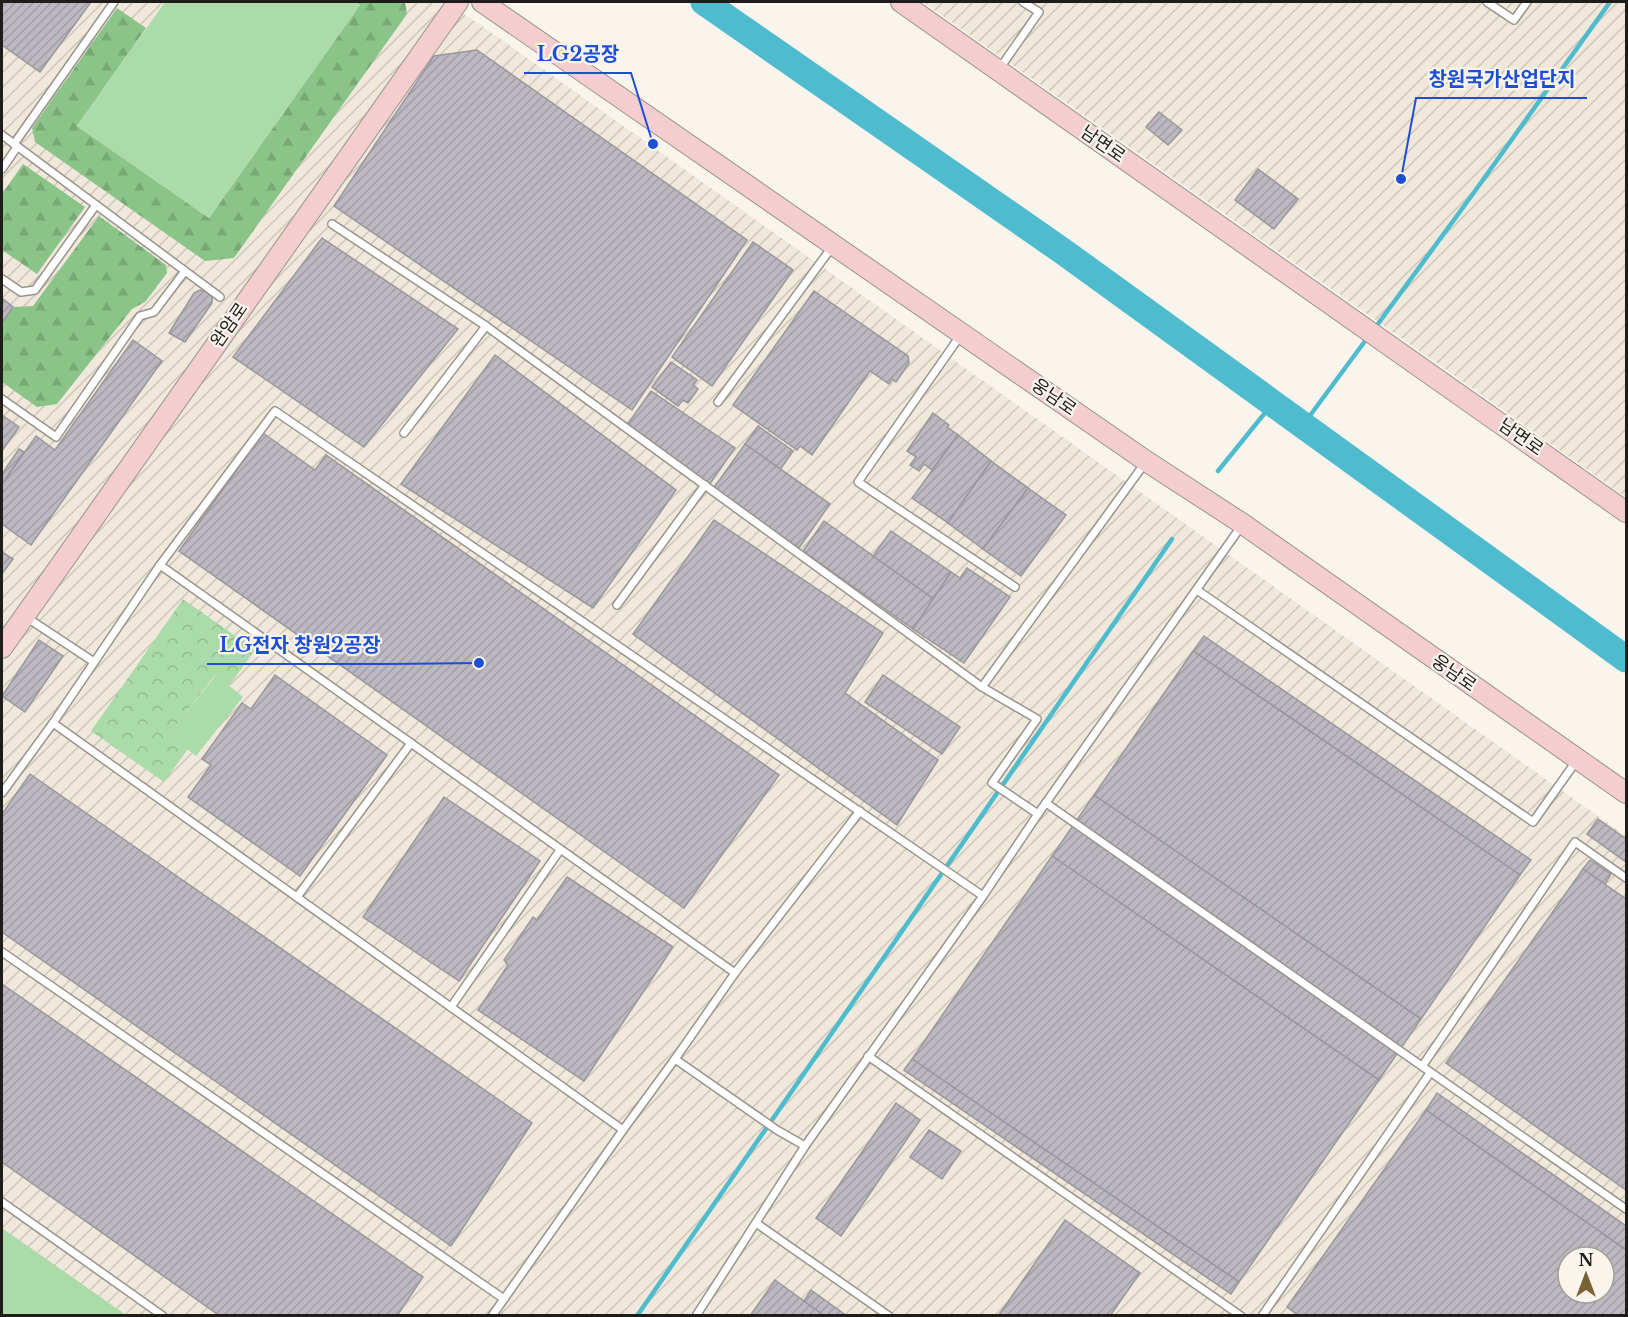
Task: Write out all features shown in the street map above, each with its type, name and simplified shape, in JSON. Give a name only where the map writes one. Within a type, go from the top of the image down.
[{"type":"street","name":"완암로","points":[[2,648],[458,2]]},
{"type":"street","name":"웅남로","points":[[482,2],[1146,461],[1243,524],[1626,793]]},
{"type":"street","name":"남면로","points":[[901,2],[1626,512]]},
{"type":"lane","points":[[2,169],[114,2]]},
{"type":"lane","points":[[999,70],[1039,12],[1023,2]]},
{"type":"lane","points":[[1487,2],[1514,20],[1527,2]]},
{"type":"lane","points":[[2,135],[220,297]]},
{"type":"lane","points":[[2,279],[21,292],[35,290],[96,205]]},
{"type":"lane","points":[[332,224],[486,326],[982,687],[1037,719],[992,783],[1038,814]]},
{"type":"lane","points":[[718,402],[833,245]]},
{"type":"lane","points":[[2,399],[56,437],[140,316],[154,312],[185,271]]},
{"type":"lane","points":[[404,433],[486,326]]},
{"type":"lane","points":[[962,333],[858,482],[1015,587]]},
{"type":"lane","points":[[2,793],[160,565],[275,411],[983,896]]},
{"type":"lane","points":[[982,687],[1146,461]]},
{"type":"lane","points":[[617,605],[705,485]]},
{"type":"lane","points":[[696,1316],[805,1146],[1243,524]]},
{"type":"lane","points":[[160,565],[735,973]]},
{"type":"lane","points":[[1197,590],[1533,822],[1577,759]]},
{"type":"lane","points":[[24,615],[94,662]]},
{"type":"lane","points":[[52,723],[623,1130]]},
{"type":"lane","points":[[297,897],[411,743]]},
{"type":"lane","points":[[1046,803],[1626,1209]]},
{"type":"lane","points":[[492,1316],[735,973],[860,811]]},
{"type":"lane","points":[[1423,1065],[1575,842],[1626,878]]},
{"type":"lane","points":[[451,1007],[560,850]]},
{"type":"lane","points":[[2,952],[504,1299]]},
{"type":"lane","points":[[868,1056],[1241,1316]]},
{"type":"lane","points":[[675,1059],[777,1130],[805,1146]]},
{"type":"lane","points":[[1262,1316],[1430,1073]]},
{"type":"lane","points":[[2,1202],[163,1316]]},
{"type":"lane","points":[[756,1223],[889,1316]]},
{"type":"shaded area","points":[[2,2],[444,2],[475,21],[1626,836],[1626,1315],[2,1316]]},
{"type":"shaded area","points":[[923,2],[1626,2],[1626,497],[1427,356]]},
{"type":"green space","points":[[165,2],[356,2],[360,5],[209,218],[77,126]]},
{"type":"green space","points":[[356,2],[405,2],[407,14],[234,258],[205,261],[35,142],[32,128],[117,8],[146,28],[77,126],[209,218],[360,5]]},
{"type":"green space","points":[[23,164],[85,207],[37,274],[2,250],[2,194]]},
{"type":"green space","points":[[99,216],[166,265],[167,273],[145,302],[132,309],[57,404],[37,407],[2,382],[2,323],[13,307],[33,306]]},
{"type":"green space","points":[[183,599],[255,650],[229,686],[215,675],[169,734],[188,749],[164,782],[91,731]]},
{"type":"green space","points":[[216,675],[243,697],[196,756],[169,734]]},
{"type":"green space","points":[[2,1228],[126,1315],[2,1315]]},
{"type":"building","points":[[2,2],[91,2],[40,72],[2,45]]},
{"type":"building","points":[[477,50],[747,240],[632,410],[334,206],[434,56]]},
{"type":"building","points":[[1159,112],[1182,130],[1168,145],[1146,127]]},
{"type":"building","points":[[1258,169],[1298,199],[1274,229],[1235,200]]},
{"type":"building","points":[[322,238],[458,329],[364,447],[233,357]]},
{"type":"building","points":[[753,242],[793,270],[712,386],[672,357]]},
{"type":"building","points":[[200,290],[210,293],[212,303],[185,342],[169,333],[194,293]]},
{"type":"building","points":[[814,291],[908,356],[909,363],[896,382],[892,379],[889,384],[870,371],[812,455],[800,446],[797,450],[733,405]]},
{"type":"building","points":[[2,298],[13,307],[2,323]]},
{"type":"building","points":[[133,340],[162,361],[31,545],[2,524],[2,484],[36,436],[55,450]]},
{"type":"building","points":[[495,355],[676,490],[593,608],[401,484]]},
{"type":"building","points":[[671,362],[697,380],[693,385],[698,389],[688,403],[683,400],[678,406],[652,387]]},
{"type":"building","points":[[651,391],[735,448],[709,485],[627,425]]},
{"type":"building","points":[[933,413],[958,435],[932,470],[924,464],[919,471],[910,465],[916,457],[907,451]]},
{"type":"building","points":[[2,415],[19,427],[2,451]]},
{"type":"building","points":[[758,426],[793,451],[780,470],[745,444]]},
{"type":"building","points":[[263,433],[315,470],[326,455],[779,775],[684,908],[179,551]]},
{"type":"building","points":[[958,435],[991,461],[948,523],[912,498]]},
{"type":"building","points":[[745,444],[830,504],[799,548],[713,489]]},
{"type":"building","points":[[19,449],[24,452],[2,484],[2,474]]},
{"type":"building","points":[[991,461],[1028,488],[983,549],[948,523]]},
{"type":"building","points":[[1028,488],[1066,515],[1021,576],[983,549]]},
{"type":"building","points":[[714,520],[883,633],[845,693],[938,760],[897,825],[633,634]]},
{"type":"building","points":[[824,521],[934,599],[913,629],[803,551]]},
{"type":"building","points":[[891,531],[951,572],[934,599],[873,556]]},
{"type":"building","points":[[2,552],[13,559],[2,574]]},
{"type":"building","points":[[967,568],[1010,597],[964,663],[913,629],[951,572],[960,578]]},
{"type":"building","points":[[1204,636],[1531,860],[1520,875],[1193,651]]},
{"type":"building","points":[[39,640],[63,656],[25,712],[2,696]]},
{"type":"building","points":[[1193,651],[1520,875],[1421,1019],[1094,795]]},
{"type":"building","points":[[275,675],[387,755],[300,876],[188,797],[211,765],[202,759],[242,703],[251,709]]},
{"type":"building","points":[[883,675],[960,727],[942,754],[865,702]]},
{"type":"building","points":[[30,774],[532,1123],[451,1246],[2,932],[2,814]]},
{"type":"building","points":[[1094,795],[1421,1019],[1379,1080],[1052,856]]},
{"type":"building","points":[[444,797],[540,861],[459,981],[363,917]]},
{"type":"building","points":[[1598,819],[1626,839],[1626,862],[1587,834]]},
{"type":"building","points":[[1052,856],[1379,1080],[1239,1282],[912,1059]]},
{"type":"building","points":[[1590,860],[1611,874],[1605,884],[1583,869]]},
{"type":"building","points":[[1583,869],[1626,899],[1626,1190],[1446,1063]]},
{"type":"building","points":[[567,877],[673,947],[584,1081],[478,1010],[508,965],[504,960],[533,917],[537,920]]},
{"type":"building","points":[[2,984],[423,1277],[397,1316],[220,1316],[2,1162]]},
{"type":"building","points":[[912,1059],[1239,1282],[1231,1294],[904,1070]]},
{"type":"building","points":[[1437,1093],[1626,1226],[1626,1250],[1426,1110]]},
{"type":"building","points":[[896,1103],[920,1120],[841,1236],[816,1218]]},
{"type":"building","points":[[1426,1110],[1626,1250],[1626,1316],[1299,1316],[1287,1307]]},
{"type":"building","points":[[929,1130],[961,1151],[942,1179],[910,1157]]},
{"type":"building","points":[[1065,1220],[1140,1273],[1110,1316],[998,1316]]},
{"type":"building","points":[[775,1280],[804,1301],[825,1316],[750,1316]]},
{"type":"building","points":[[811,1290],[847,1316],[825,1316],[804,1301]]},
{"type":"waterway","points":[[704,2],[1061,250],[1626,659]]},
{"type":"waterway","points":[[1375,328],[1610,2]]},
{"type":"waterway","points":[[1303,425],[1368,337]]},
{"type":"waterway","points":[[1218,471],[1273,403]]},
{"type":"waterway","points":[[637,1316],[1172,539]]},
{"type":"place","name":"LG2공장","points":[[653,144]]},
{"type":"place","name":"창원국가산업단지","points":[[1401,179]]},
{"type":"place","name":"LG전자 창원2공장","points":[[479,663]]}]
